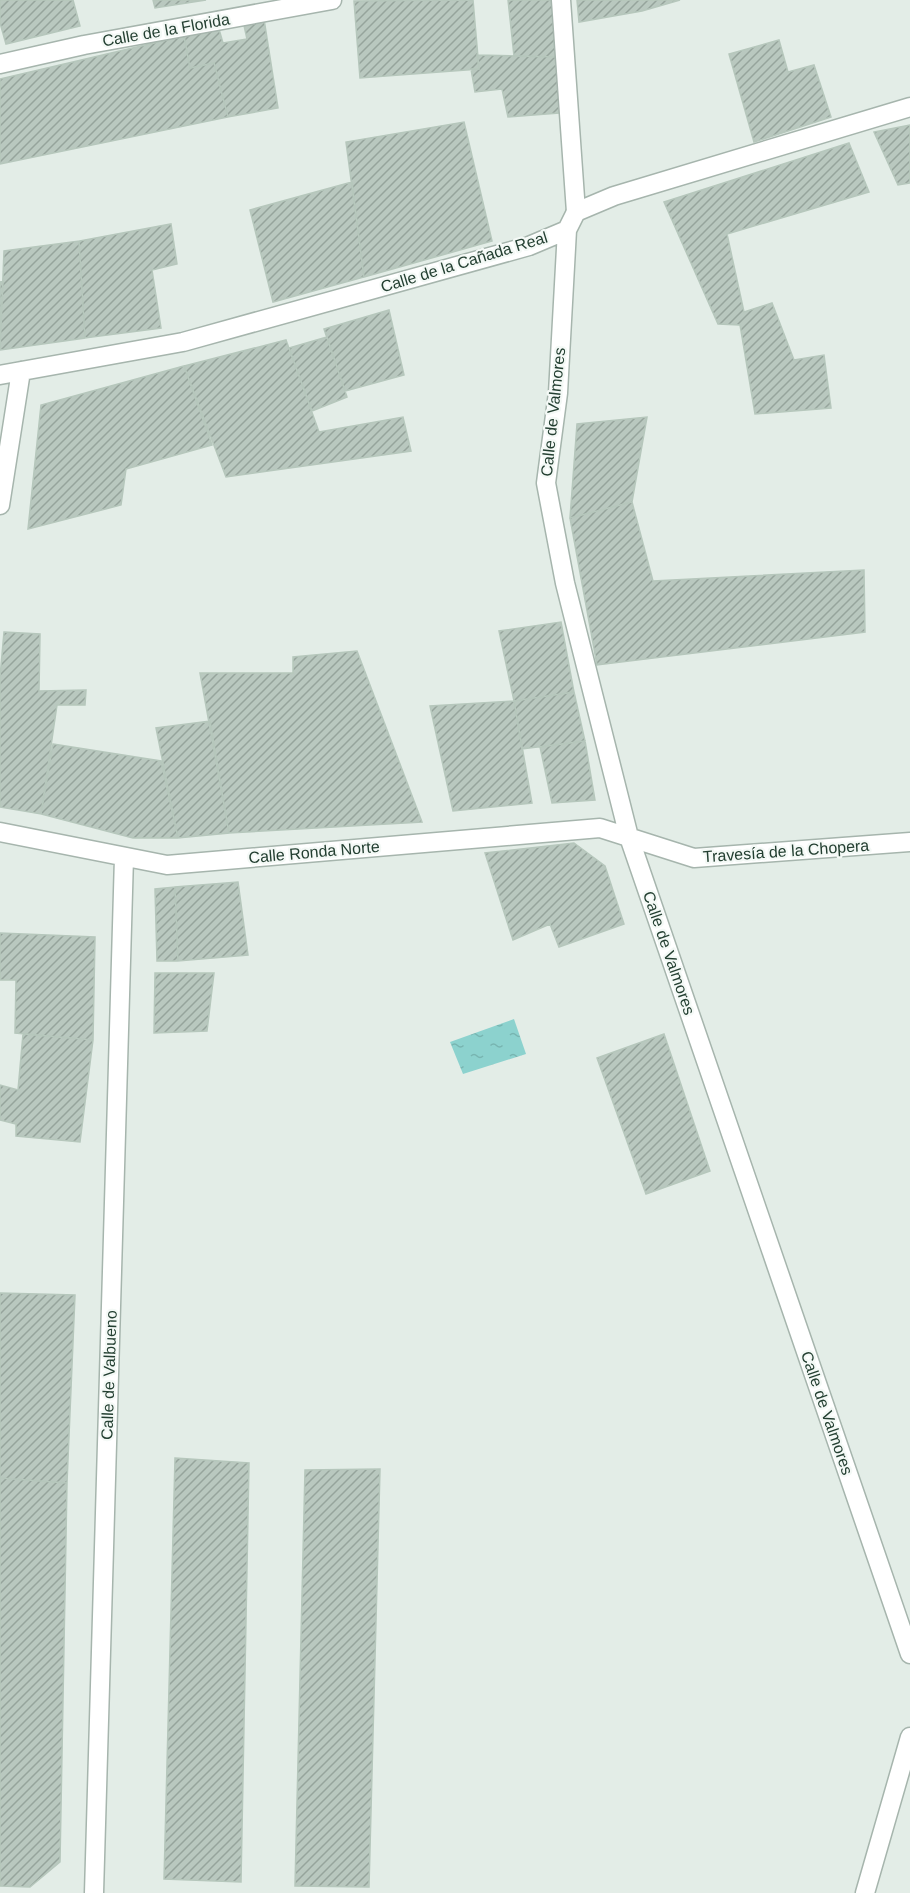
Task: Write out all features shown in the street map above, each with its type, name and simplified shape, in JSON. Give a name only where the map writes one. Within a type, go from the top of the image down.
[{"type":"street","name":"Calle de la Florida","points":[[0,64],[84,45],[332,0]]},
{"type":"street","points":[[561,0],[576,212],[614,196],[910,107]]},
{"type":"street","name":"Calle de la Cañada Real","points":[[0,375],[183,342],[529,246],[567,230],[576,212]]},
{"type":"street","name":"Calle de Valmores","points":[[567,230],[558,393],[546,483],[565,583],[629,837],[910,1654]]},
{"type":"street","points":[[0,505],[21,371]]},
{"type":"street","name":"Calle Ronda Norte","points":[[0,832],[166,865],[600,828],[629,837]]},
{"type":"street","name":"Travesía de la Chopera","points":[[629,837],[694,858],[910,842]]},
{"type":"street","name":"Calle de Valbueno","points":[[94,1893],[124,856]]},
{"type":"street","points":[[866,1893],[910,1737]]},
{"type":"water","points":[[514,1019],[526,1054],[463,1074],[450,1042]]},
{"type":"building","points":[[0,0],[73,0],[80,26],[6,44],[0,23]]},
{"type":"building","points":[[153,0],[206,0],[155,8]]},
{"type":"building","points":[[473,0],[479,69],[360,78],[354,1]]},
{"type":"building","points":[[508,0],[554,0],[559,57],[514,56]]},
{"type":"building","points":[[577,0],[680,0],[642,11],[579,22]]},
{"type":"building","points":[[264,19],[278,108],[228,117],[214,63],[190,68],[184,36],[219,29],[223,43],[247,39],[243,21]]},
{"type":"building","points":[[184,36],[190,68],[214,63],[228,117],[0,164],[0,79]]},
{"type":"building","points":[[779,40],[788,72],[814,65],[831,117],[754,142],[729,54]]},
{"type":"building","points":[[477,55],[559,57],[559,113],[508,117],[502,89],[475,92],[471,69],[479,69]]},
{"type":"building","points":[[464,122],[492,241],[364,277],[346,142]]},
{"type":"building","points":[[910,125],[910,183],[898,185],[874,132]]},
{"type":"building","points":[[849,143],[869,192],[727,234],[744,312],[772,303],[794,360],[824,355],[831,408],[755,414],[740,325],[718,324],[664,202]]},
{"type":"building","points":[[352,182],[364,277],[273,302],[250,210]]},
{"type":"building","points":[[171,224],[177,264],[152,270],[161,328],[85,338],[79,241]]},
{"type":"building","points":[[79,241],[85,338],[0,350],[4,251]]},
{"type":"building","points":[[3,281],[0,350],[0,282]]},
{"type":"building","points":[[389,310],[404,375],[345,391],[324,329]]},
{"type":"building","points":[[327,337],[347,397],[312,411],[289,348]]},
{"type":"building","points":[[286,340],[319,432],[403,417],[411,451],[226,477],[184,366]]},
{"type":"building","points":[[184,366],[212,445],[126,469],[121,505],[28,529],[41,405]]},
{"type":"building","points":[[647,417],[632,502],[570,518],[577,424]]},
{"type":"building","points":[[632,502],[653,581],[864,570],[865,632],[597,665],[570,518]]},
{"type":"building","points":[[561,622],[574,692],[514,701],[499,631]]},
{"type":"building","points":[[4,632],[40,634],[39,691],[86,690],[85,705],[57,705],[41,814],[0,807],[0,677]]},
{"type":"building","points":[[357,651],[422,822],[229,833],[200,673],[293,673],[293,657]]},
{"type":"building","points":[[574,692],[585,741],[522,749],[514,701]]},
{"type":"building","points":[[514,701],[532,803],[453,811],[430,706]]},
{"type":"building","points":[[210,721],[229,833],[178,838],[156,728]]},
{"type":"building","points":[[585,741],[595,800],[552,803],[540,747]]},
{"type":"building","points":[[53,744],[161,761],[178,838],[133,838],[41,814]]},
{"type":"building","points":[[574,843],[605,866],[624,924],[559,947],[550,924],[513,940],[485,853]]},
{"type":"building","points":[[238,882],[248,955],[178,961],[175,887]]},
{"type":"building","points":[[175,887],[178,961],[157,961],[155,889]]},
{"type":"building","points":[[0,933],[95,937],[93,1040],[15,1033],[16,980],[0,980]]},
{"type":"building","points":[[155,973],[214,973],[207,1031],[154,1033]]},
{"type":"building","points":[[23,1034],[93,1040],[80,1142],[16,1136],[16,1124],[0,1120],[0,1085],[18,1090]]},
{"type":"building","points":[[664,1034],[710,1171],[646,1194],[597,1058]]},
{"type":"building","points":[[0,1293],[75,1295],[67,1483],[0,1478]]},
{"type":"building","points":[[175,1458],[249,1463],[241,1882],[164,1879]]},
{"type":"building","points":[[380,1469],[369,1887],[295,1886],[305,1470]]},
{"type":"building","points":[[0,1478],[67,1483],[60,1862],[30,1887],[0,1886]]}]
